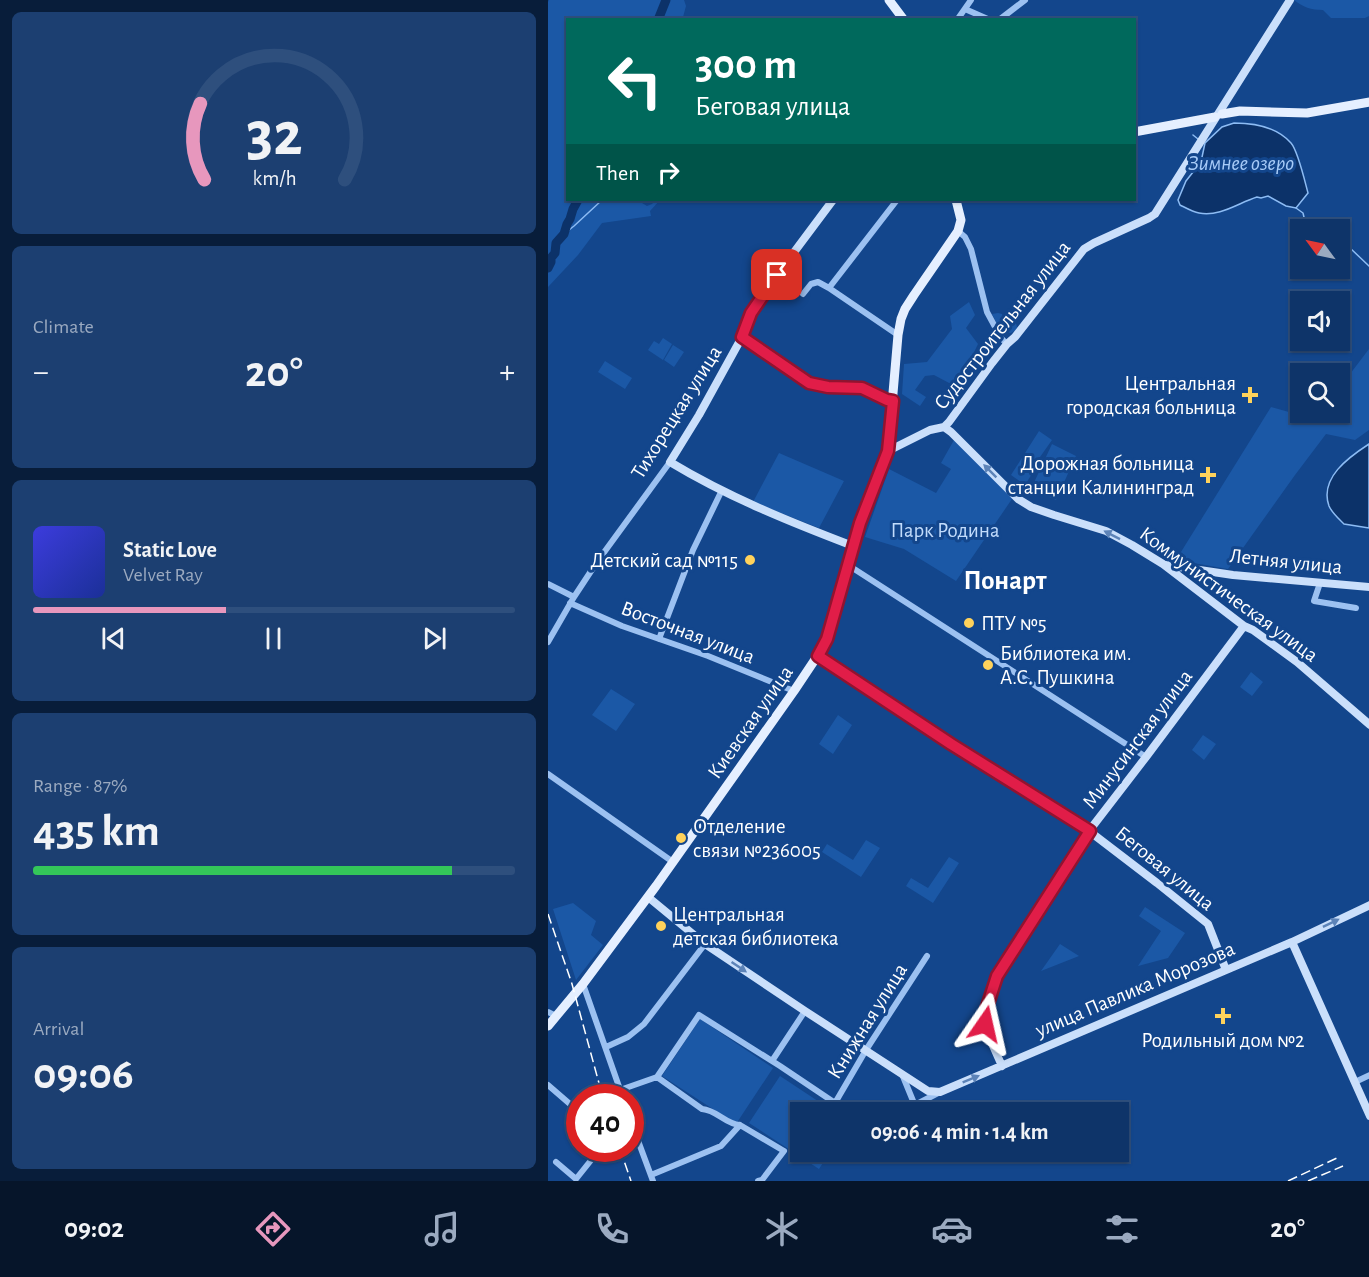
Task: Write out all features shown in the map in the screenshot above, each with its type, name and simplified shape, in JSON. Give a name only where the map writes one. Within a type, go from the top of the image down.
[{"type":"main road","points":[[889,0],[902,18]]},
{"type":"main road","points":[[1136,132],[1240,111],[1307,113],[1370,102]]},
{"type":"main road","points":[[956,201],[961,220],[959,231]]},
{"type":"main road","name":"Киевская улица","points":[[548,1026],[554,1014],[583,984],[648,897],[794,691],[827,639],[860,523],[888,451],[898,335],[902,314],[959,231]]},
{"type":"street","points":[[958,18],[971,0]]},
{"type":"street","points":[[1002,18],[1025,0]]},
{"type":"street","name":"Судостроительная улица","points":[[888,451],[930,430],[944,427],[950,422],[1007,344],[1015,337],[1084,249],[1150,218],[1155,213],[1290,0]]},
{"type":"street","points":[[965,9],[985,18]]},
{"type":"street","name":"Тихорецкая улица","points":[[548,642],[572,600],[670,462],[742,337],[751,313],[832,201]]},
{"type":"street","points":[[829,288],[896,201]]},
{"type":"street","points":[[959,231],[971,249],[987,312],[1001,338],[1007,344]]},
{"type":"street","points":[[803,294],[811,284],[818,282],[898,335]]},
{"type":"street","points":[[742,337],[809,383],[828,387],[862,388],[893,401]]},
{"type":"street","name":"Коммунистическая улица","points":[[944,427],[1018,499],[1054,516],[1106,531],[1163,564],[1244,626],[1297,662],[1370,725]]},
{"type":"street","points":[[670,462],[742,501],[853,546]]},
{"type":"street","points":[[659,639],[693,550],[722,490]]},
{"type":"street","name":"Летняя улица","points":[[1163,564],[1234,574],[1370,587]]},
{"type":"street","points":[[848,565],[1146,757]]},
{"type":"street","points":[[1320,583],[1314,601],[1356,608]]},
{"type":"street","name":"Восточная улица","points":[[548,584],[572,600],[622,626],[708,656],[794,691]]},
{"type":"street","name":"Минусинская улица","points":[[1002,1066],[984,1022],[997,976],[1090,831],[1244,626]]},
{"type":"street","name":"Беговая улица","points":[[818,656],[959,749],[1090,831],[1208,924],[1226,970]]},
{"type":"street","points":[[548,774],[673,862]]},
{"type":"street","points":[[648,897],[705,944],[805,1011],[928,1091],[940,1092]]},
{"type":"street","name":"улица Павлика Морозова","points":[[940,1092],[1292,942],[1370,905]]},
{"type":"street","points":[[1292,942],[1370,1116]]},
{"type":"street","points":[[606,1047],[628,1037],[644,1024],[705,944]]},
{"type":"street","name":"Книжная улица","points":[[836,1102],[866,1050],[927,956]]},
{"type":"street","points":[[583,984],[618,1084]]},
{"type":"street","points":[[772,1061],[805,1011]]},
{"type":"street","points":[[637,1084],[657,1077],[699,1015],[832,1102]]},
{"type":"street","points":[[902,1074],[914,1102]]},
{"type":"street","points":[[1355,1082],[1370,1076]]},
{"type":"street","points":[[657,1077],[702,1109],[710,1109],[733,1125],[740,1125],[784,1151],[762,1180],[758,1181]]},
{"type":"street","points":[[548,1085],[566,1101]]},
{"type":"street","points":[[921,1102],[940,1092]]},
{"type":"street","points":[[644,1157],[652,1178],[721,1146],[740,1125]]},
{"type":"street","points":[[556,1162],[576,1179],[590,1162]]},
{"type":"green space","points":[[549,0],[684,0],[686,6],[683,17],[686,18],[566,18],[566,201],[639,201],[647,206],[659,201],[650,211],[651,216],[602,223],[578,255],[548,287]]},
{"type":"green space","points":[[1294,0],[1369,0],[1369,16],[1331,18],[1323,10],[1307,8]]},
{"type":"green space","points":[[969,302],[975,315],[966,328],[978,344],[962,377],[951,384],[934,375],[925,376],[915,390],[926,397],[920,406],[902,394],[904,364],[927,362],[952,329],[950,316]]},
{"type":"green space","points":[[992,314],[1002,314],[1004,319],[1009,317],[1015,320],[1016,330],[1011,333],[1001,332]]},
{"type":"green space","points":[[663,338],[672,344],[663,360],[648,350],[654,341],[659,344]]},
{"type":"green space","points":[[673,345],[684,352],[674,367],[664,360]]},
{"type":"green space","points":[[1369,349],[1369,430],[1355,440],[1326,434],[1228,569],[1176,560],[1271,407],[1290,412],[1290,423],[1350,423],[1350,374]]},
{"type":"green space","points":[[605,361],[632,378],[625,389],[598,372]]},
{"type":"green space","points":[[1039,431],[1052,440],[1033,467],[1035,469],[1025,485],[1011,475]]},
{"type":"green space","name":"Парк Родина","points":[[954,440],[1014,496],[956,581],[904,549],[865,537],[889,469],[936,493],[951,469],[941,463]]},
{"type":"green space","points":[[1052,444],[1076,456],[1056,500],[1031,489]]},
{"type":"green space","points":[[779,453],[844,481],[819,528],[753,502]]},
{"type":"green space","points":[[1251,672],[1263,682],[1252,696],[1240,687]]},
{"type":"green space","points":[[611,689],[635,704],[616,731],[592,715]]},
{"type":"green space","points":[[838,715],[852,725],[833,754],[819,744]]},
{"type":"green space","points":[[1203,735],[1216,744],[1204,760],[1192,750]]},
{"type":"green space","points":[[866,840],[880,848],[861,877],[822,852],[827,844],[853,860]]},
{"type":"green space","points":[[949,857],[959,863],[933,903],[906,886],[911,878],[928,888]]},
{"type":"green space","points":[[573,903],[596,921],[591,935],[603,945],[576,980],[553,909]]},
{"type":"green space","points":[[1145,907],[1185,933],[1168,958],[1138,966],[1161,931],[1139,916]]},
{"type":"green space","points":[[1060,944],[1079,956],[1041,971]]},
{"type":"green space","points":[[700,1019],[773,1068],[736,1124],[662,1076]]},
{"type":"green space","points":[[780,1076],[819,1102],[790,1102],[790,1150],[749,1123]]},
{"type":"green space","points":[[808,1162],[824,1162],[819,1169]]},
{"type":"water","name":"Зимнее озеро","points":[[1234,123],[1272,130],[1279,133],[1294,147],[1308,193],[1296,208],[1286,206],[1268,196],[1257,197],[1229,209],[1207,214],[1180,205],[1178,200],[1186,181],[1201,162],[1205,143],[1222,127]]},
{"type":"water","points":[[1369,444],[1369,528],[1344,524],[1330,509],[1327,496],[1328,486],[1338,469]]},
{"type":"waterway","points":[[659,18],[666,0]]},
{"type":"waterway","points":[[1193,135],[1198,139]]},
{"type":"waterway","points":[[548,268],[555,253],[556,243],[564,234],[577,201]]},
{"type":"waterway","points":[[564,234],[601,201]]},
{"type":"waterway","points":[[1296,208],[1303,213],[1304,219]]},
{"type":"waterway","points":[[1350,248],[1370,267]]},
{"type":"railway","points":[[548,914],[572,984],[599,1084]]},
{"type":"railway","points":[[1288,1181],[1339,1157]]},
{"type":"railway","points":[[624,1162],[631,1181]]},
{"type":"railway","points":[[1308,1181],[1343,1166]]},
{"type":"place","name":"Центральная городская больница","points":[[1250,395]]},
{"type":"place","name":"Дорожная больница станции Калининград","points":[[1208,475]]},
{"type":"place","name":"Детский сад №115","points":[[750,560]]},
{"type":"place","name":"ПТУ №5","points":[[969,623]]},
{"type":"place","name":"Библиотека им. А.С. Пушкина","points":[[988,665]]},
{"type":"place","name":"Отделение связи №236005","points":[[681,838]]},
{"type":"place","name":"Центральная детская библиотека","points":[[661,926]]},
{"type":"place","name":"Родильный дом №2","points":[[1223,1016]]},
{"type":"district","name":"Понарт","points":[[1005,580]]},
{"type":"route","points":[[777,275],[751,313],[742,337],[809,383],[828,387],[862,388],[893,401],[888,451],[860,523],[827,639],[818,656],[951,744],[1090,831],[997,976],[985,1013],[985,1024]]}]
